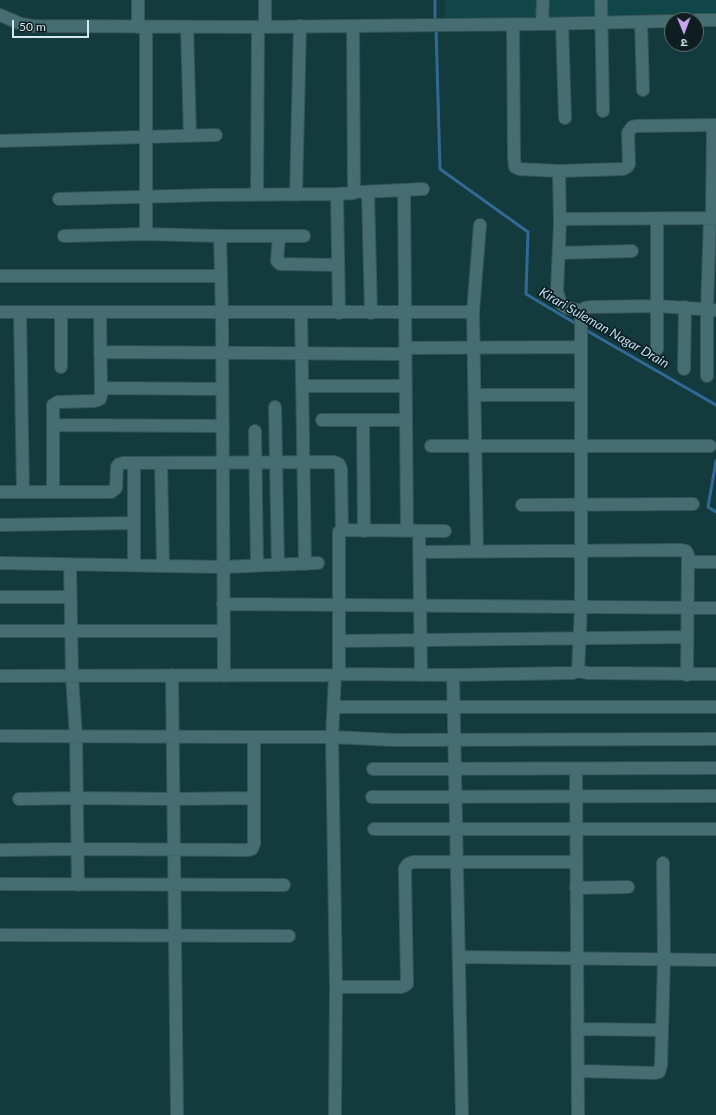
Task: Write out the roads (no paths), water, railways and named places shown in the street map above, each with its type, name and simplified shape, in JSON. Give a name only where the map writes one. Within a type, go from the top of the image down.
[{"type":"street","points":[[138,0],[142,27],[146,136],[146,234]]},
{"type":"street","points":[[257,195],[262,27],[265,0]]},
{"type":"street","points":[[542,24],[543,0]]},
{"type":"street","points":[[600,0],[603,111]]},
{"type":"street","points":[[0,15],[21,24],[33,26],[262,27],[562,24],[664,21]]},
{"type":"street","points":[[704,20],[716,20]]},
{"type":"street","points":[[641,22],[643,90]]},
{"type":"street","points":[[513,24],[515,167],[524,171],[623,169],[627,167],[629,159],[628,133],[630,129],[636,126],[715,125],[712,310],[707,376]]},
{"type":"street","points":[[562,24],[565,118]]},
{"type":"street","points":[[296,195],[300,26]]},
{"type":"street","points":[[353,26],[354,193]]},
{"type":"street","points":[[187,27],[190,135]]},
{"type":"street","points":[[0,141],[216,135]]},
{"type":"street","points":[[559,171],[559,299],[561,304],[567,308],[582,314]]},
{"type":"street","points":[[59,199],[337,194],[423,189]]},
{"type":"street","points":[[404,190],[406,420],[413,531],[420,552],[420,675]]},
{"type":"street","points":[[368,192],[371,313]]},
{"type":"street","points":[[337,194],[339,313]]},
{"type":"street","points":[[560,219],[713,218]]},
{"type":"street","points":[[657,219],[657,349]]},
{"type":"street","points":[[477,552],[473,312],[480,225]]},
{"type":"street","points":[[64,236],[146,234],[304,236]]},
{"type":"street","points":[[220,236],[222,313],[224,676]]},
{"type":"street","points":[[279,236],[277,260],[280,264],[338,265]]},
{"type":"street","points":[[559,253],[632,251]]},
{"type":"street","points":[[0,276],[220,276]]},
{"type":"street","points":[[578,671],[581,607],[580,504],[582,314],[585,308],[591,306],[657,306],[712,310]]},
{"type":"street","points":[[684,307],[684,369]]},
{"type":"street","points":[[0,312],[473,312]]},
{"type":"street","points":[[20,313],[23,492]]},
{"type":"street","points":[[61,313],[61,367]]},
{"type":"street","points":[[53,492],[52,407],[55,403],[98,400],[101,396],[100,313]]},
{"type":"street","points":[[301,313],[306,564]]},
{"type":"street","points":[[100,352],[302,354],[581,343]]},
{"type":"street","points":[[302,386],[406,386]]},
{"type":"street","points":[[101,388],[222,389]]},
{"type":"street","points":[[475,395],[581,395]]},
{"type":"street","points":[[275,407],[278,565]]},
{"type":"street","points":[[322,420],[406,420]]},
{"type":"street","points":[[363,420],[364,531]]},
{"type":"street","points":[[53,425],[223,426]]},
{"type":"street","points":[[255,431],[257,566]]},
{"type":"street","points":[[431,446],[710,446]]},
{"type":"street","points":[[0,492],[111,492],[116,488],[117,467],[119,464],[334,462],[339,464],[341,469],[342,531]]},
{"type":"street","points":[[134,463],[134,565]]},
{"type":"street","points":[[161,463],[163,566]]},
{"type":"street","points":[[522,505],[693,504]]},
{"type":"street","points":[[0,525],[134,523]]},
{"type":"street","points":[[335,1115],[336,987],[332,737],[339,642],[338,535],[339,532],[342,531],[445,531]]},
{"type":"street","points":[[420,552],[686,551],[688,555],[687,675]]},
{"type":"street","points":[[688,562],[716,562]]},
{"type":"street","points":[[0,563],[223,567],[318,563]]},
{"type":"street","points":[[70,564],[72,676],[76,736],[78,885]]},
{"type":"street","points":[[0,597],[70,597]]},
{"type":"street","points":[[224,604],[716,608]]},
{"type":"street","points":[[0,630],[224,631]]},
{"type":"street","points":[[339,642],[687,637]]},
{"type":"street","points":[[0,676],[453,675],[573,673],[578,671],[588,673],[687,675],[716,674]]},
{"type":"street","points":[[453,675],[462,1115]]},
{"type":"street","points":[[172,676],[177,1115]]},
{"type":"street","points":[[334,707],[716,707]]},
{"type":"street","points":[[0,736],[332,737],[394,740],[716,739]]},
{"type":"street","points":[[0,850],[252,849],[254,844],[254,737]]},
{"type":"street","points":[[373,770],[716,768]]},
{"type":"street","points":[[576,769],[578,1115]]},
{"type":"street","points":[[372,797],[716,796]]},
{"type":"street","points":[[19,799],[254,798]]},
{"type":"street","points":[[374,829],[716,829]]},
{"type":"street","points":[[336,987],[404,986],[407,980],[405,868],[408,864],[412,862],[576,862]]},
{"type":"street","points":[[578,1071],[659,1072],[661,1065],[664,960],[663,863]]},
{"type":"street","points":[[0,884],[284,885]]},
{"type":"street","points":[[576,888],[628,887]]},
{"type":"street","points":[[0,935],[290,936]]},
{"type":"street","points":[[459,957],[716,960]]},
{"type":"street","points":[[577,1029],[662,1030]]},
{"type":"waterway","name":"Kirari Suleman Nagar Drain","points":[[435,0],[435,22]]},
{"type":"waterway","name":"Kirari Suleman Nagar Drain","points":[[436,28],[440,169],[528,232],[526,294],[578,325]]},
{"type":"waterway","name":"Kirari Suleman Nagar Drain","points":[[584,329],[716,405]]},
{"type":"waterway","name":"Kirari Suleman Nagar Drain","points":[[716,461],[708,507],[716,512]]}]
